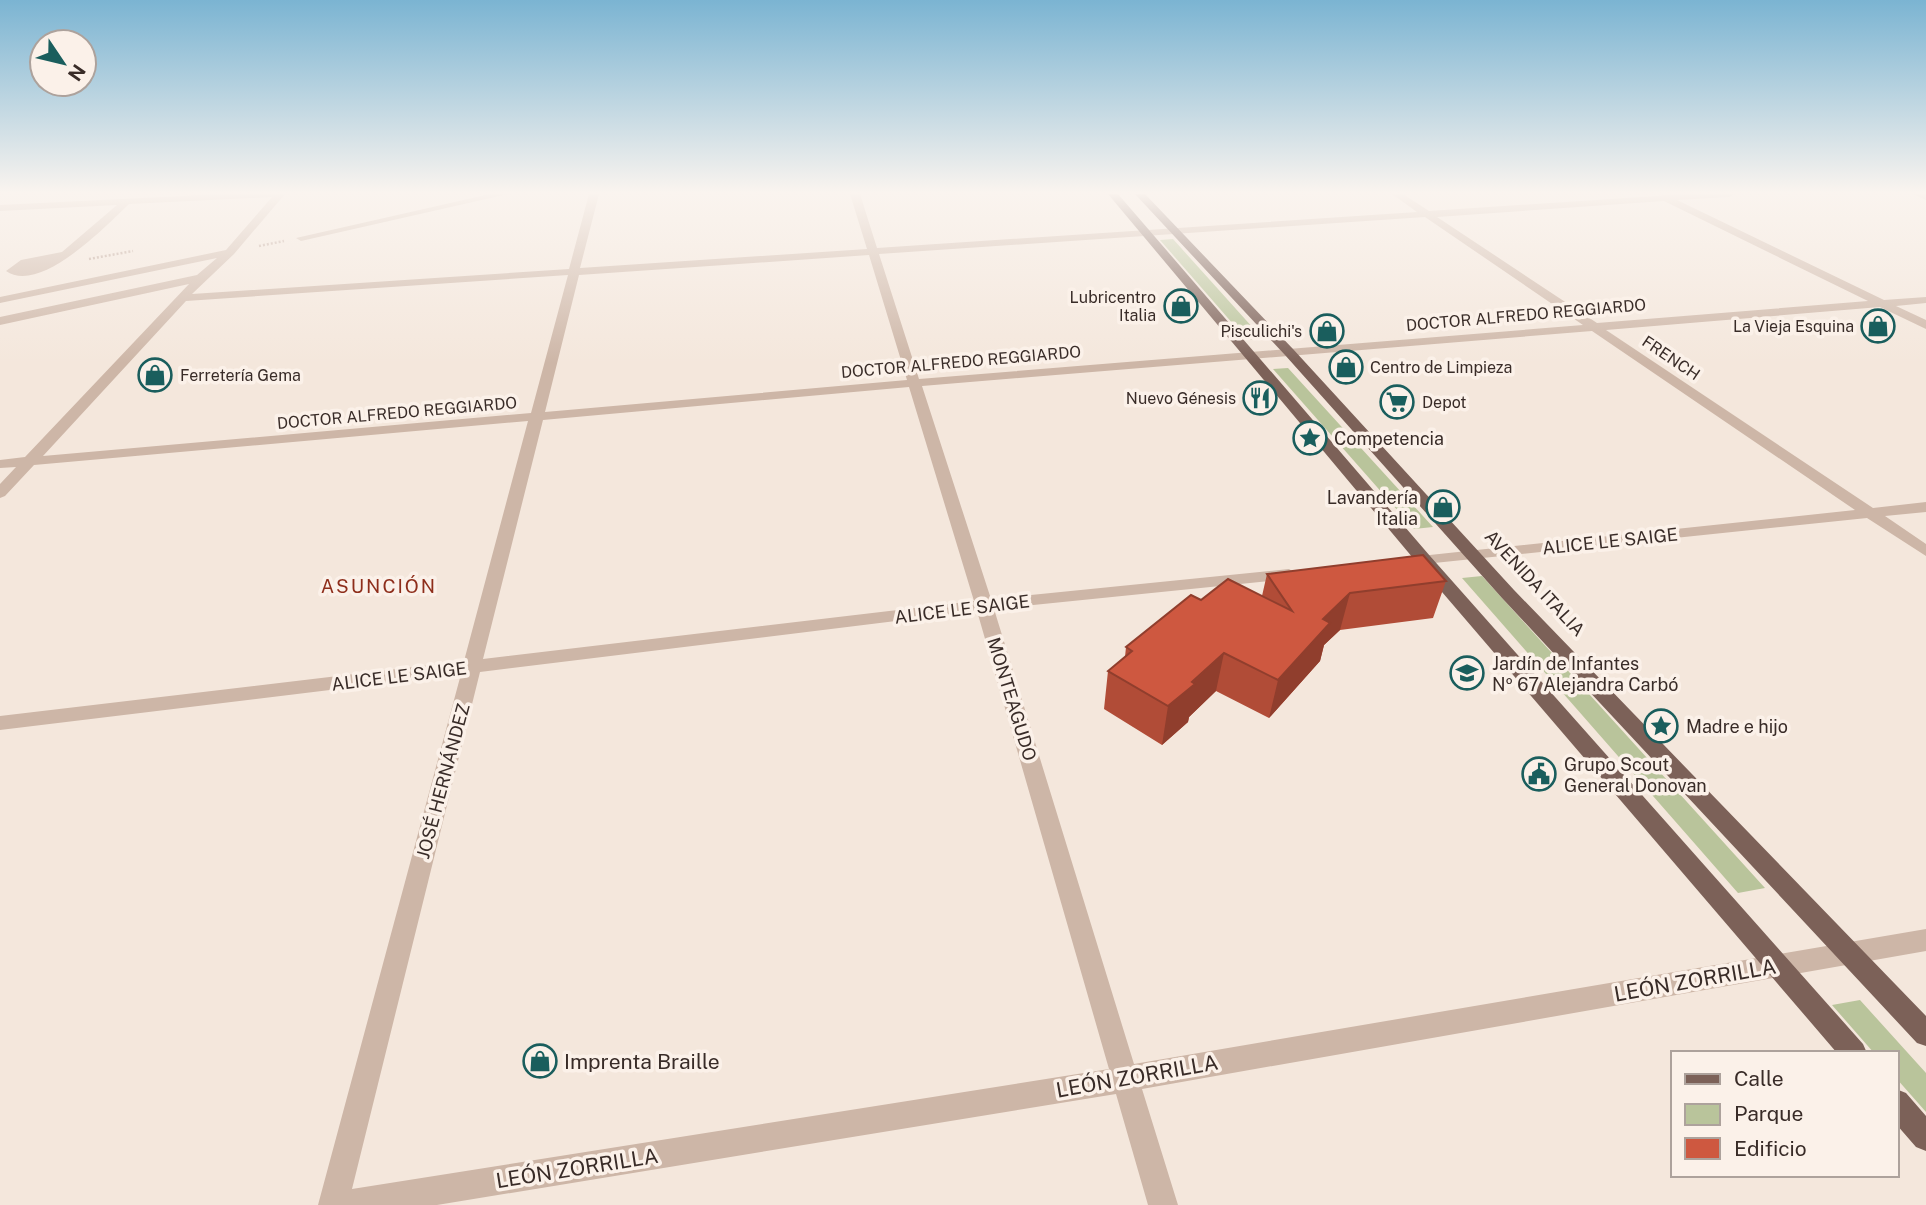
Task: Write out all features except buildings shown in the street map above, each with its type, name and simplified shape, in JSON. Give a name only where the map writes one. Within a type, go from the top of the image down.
[{"type":"main road","points":[[1161,250],[1424,560],[1852,1051]]},
{"type":"main road","name":"AVENIDA ITALIA","points":[[1193,250],[1472,555],[1926,1034]]},
{"type":"main road","points":[[1898,1104],[1926,1137]]},
{"type":"street","points":[[64,255],[70,250]]},
{"type":"street","name":"JOSÉ HERNÁNDEZ","points":[[333,1205],[581,250]]},
{"type":"street","points":[[183,298],[884,250]]},
{"type":"street","name":"FRENCH","points":[[1480,250],[1926,551]]},
{"type":"street","points":[[1773,250],[1926,325]]},
{"type":"street","name":"MONTEAGUDO","points":[[873,251],[984,606],[1163,1205]]},
{"type":"street","points":[[0,494],[201,278],[230,252]]},
{"type":"street","points":[[0,300],[230,252]]},
{"type":"street","points":[[0,321],[201,278]]},
{"type":"street","name":"DOCTOR ALFREDO REGGIARDO","points":[[0,464],[536,419],[914,383],[1926,300]]},
{"type":"street","name":"ALICE LE SAIGE","points":[[1396,563],[1926,506]]},
{"type":"street","name":"ALICE LE SAIGE","points":[[0,723],[984,606],[1300,573]]},
{"type":"street","name":"LEÓN ZORRILLA","points":[[346,1205],[1126,1079],[1926,940]]},
{"type":"path","points":[[230,252],[239,250]]},
{"type":"green space","points":[[1169,250],[1183,250],[1263,339],[1247,340]]},
{"type":"green space","points":[[1288,368],[1433,527],[1414,529],[1273,369]]},
{"type":"green space","points":[[1482,576],[1765,888],[1738,893],[1462,578]]},
{"type":"green space","points":[[1860,1000],[1926,1073],[1926,1112],[1898,1080],[1898,1051],[1872,1051],[1832,1005]]},
{"type":"place","name":"Lubricentro Italia","points":[[1181,306]]},
{"type":"place","name":"La Vieja Esquina","points":[[1878,326]]},
{"type":"place","name":"Pisculichi's","points":[[1327,331]]},
{"type":"place","name":"Centro de Limpieza","points":[[1346,367]]},
{"type":"place","name":"Ferretería Gema","points":[[155,375]]},
{"type":"place","name":"Nuevo Génesis","points":[[1260,398]]},
{"type":"place","name":"Depot","points":[[1397,402]]},
{"type":"place","name":"Competencia","points":[[1310,438]]},
{"type":"place","name":"Lavandería Italia","points":[[1443,507]]},
{"type":"place","name":"Jardín de Infantes Nº 67 Alejandra Carbó","points":[[1467,673]]},
{"type":"place","name":"Madre e hijo","points":[[1661,726]]},
{"type":"place","name":"Grupo Scout General Donovan","points":[[1539,774]]},
{"type":"place","name":"Imprenta Braille","points":[[540,1061]]},
{"type":"district","name":"ASUNCIÓN","points":[[379,586]]}]
